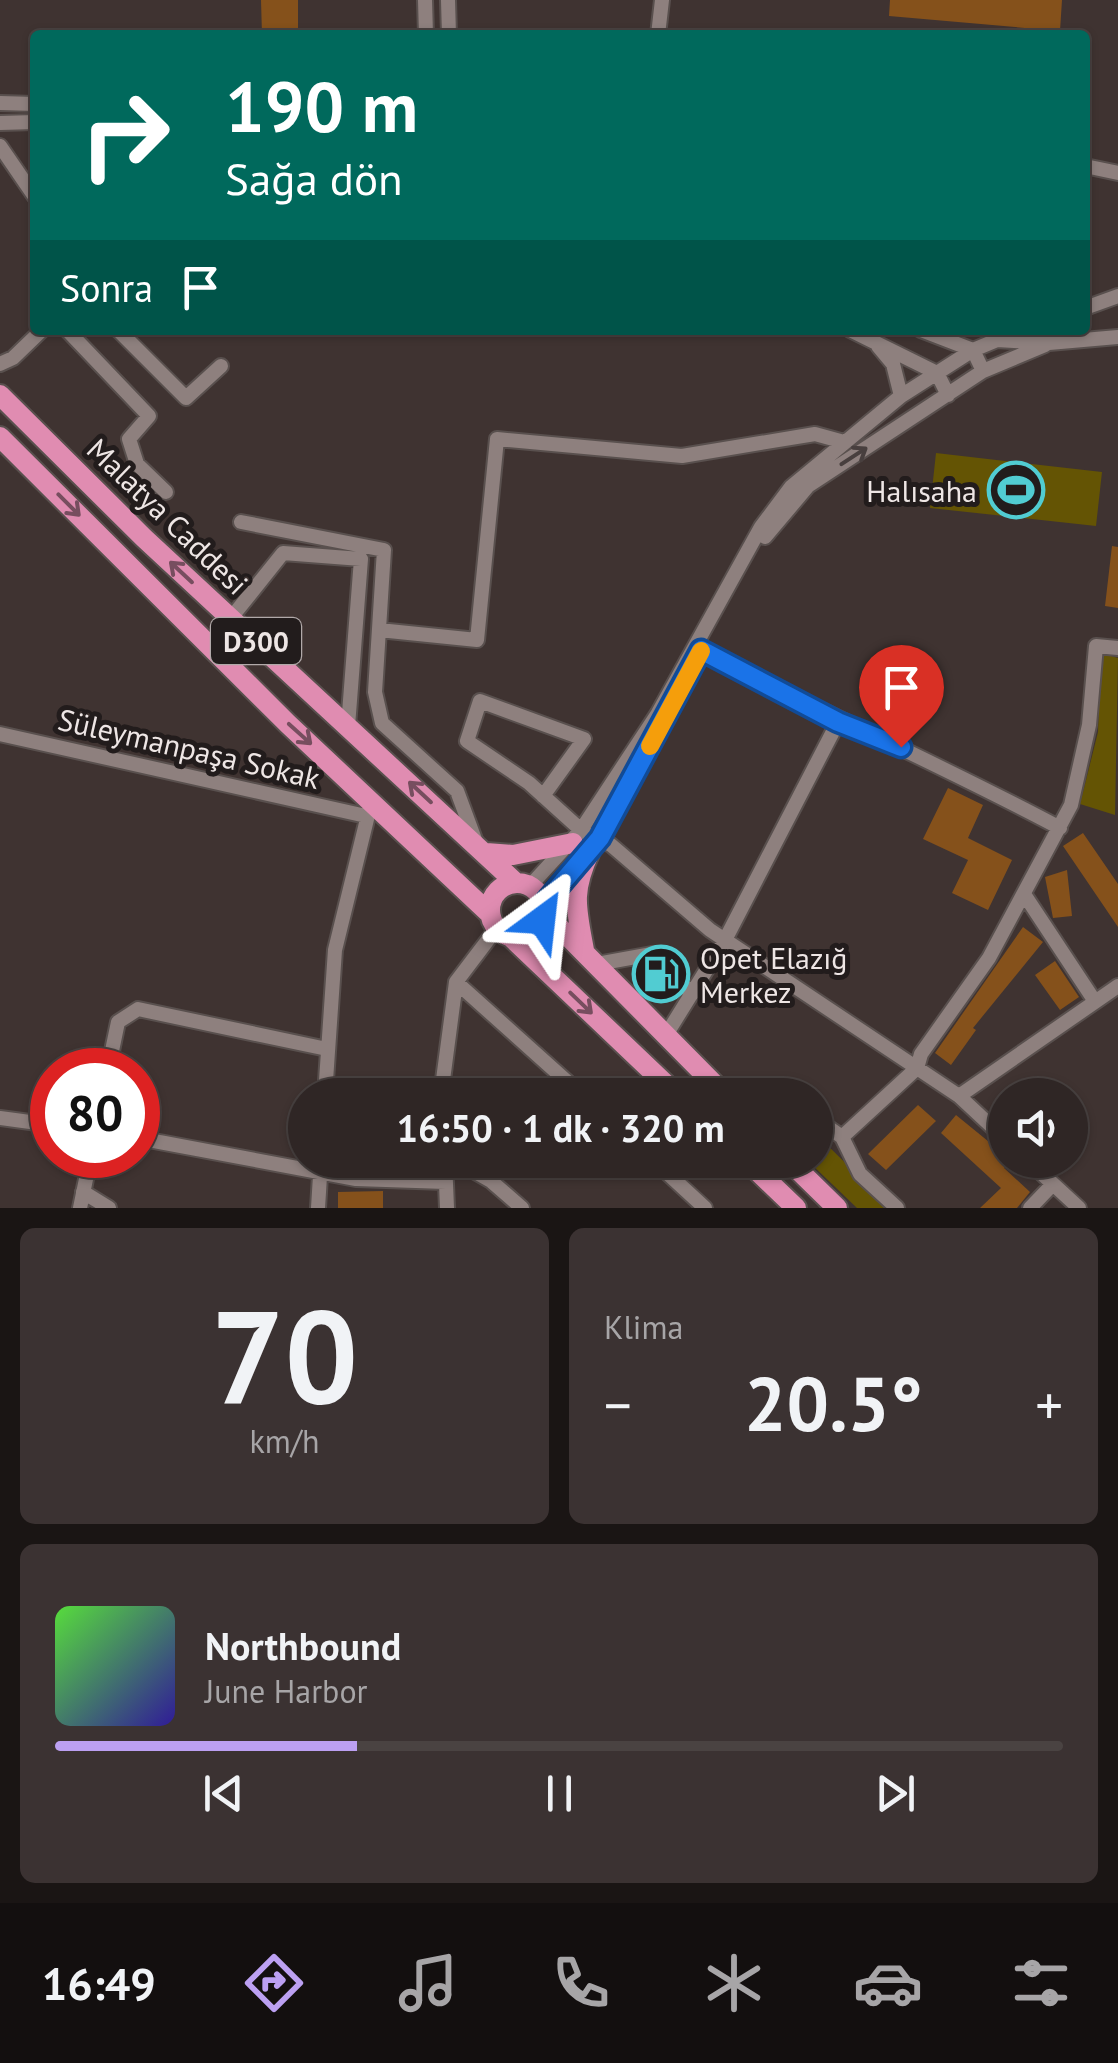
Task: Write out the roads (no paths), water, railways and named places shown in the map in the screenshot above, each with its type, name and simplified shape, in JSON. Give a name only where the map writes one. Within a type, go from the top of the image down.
[{"type":"highway","name":"Malatya Caddesi","points":[[0,395],[231,618],[523,884],[544,908]]},
{"type":"highway","name":"Malatya Caddesi","points":[[0,437],[370,809],[659,1078]]},
{"type":"highway","points":[[482,849],[513,855],[586,841],[574,904],[591,957]]},
{"type":"highway","points":[[523,884],[500,889],[499,926],[533,932],[544,908],[709,1078]]},
{"type":"highway","points":[[765,1178],[796,1208]]},
{"type":"highway","points":[[806,1178],[837,1208]]},
{"type":"street","points":[[426,0],[426,30]]},
{"type":"street","points":[[448,0],[448,30]]},
{"type":"street","points":[[659,30],[662,0]]},
{"type":"street","points":[[0,102],[30,104]]},
{"type":"street","points":[[0,122],[30,122]]},
{"type":"street","points":[[0,146],[30,189]]},
{"type":"street","points":[[1090,167],[1118,173]]},
{"type":"street","points":[[1090,306],[1118,296]]},
{"type":"street","points":[[0,364],[13,358],[37,335]]},
{"type":"street","points":[[73,335],[149,416],[129,439],[137,464],[166,492]]},
{"type":"street","points":[[123,335],[186,398],[220,366]]},
{"type":"street","points":[[860,335],[936,373],[948,395]]},
{"type":"street","points":[[934,335],[973,350],[983,370]]},
{"type":"street","points":[[523,884],[586,841],[761,527],[790,487],[900,396],[973,350],[1010,335]]},
{"type":"street","points":[[996,340],[1049,343],[1118,336]]},
{"type":"street","points":[[874,342],[893,364],[900,396]]},
{"type":"street","points":[[544,908],[701,650],[763,538],[808,486],[983,370],[1049,343]]},
{"type":"street","points":[[379,630],[477,640],[498,440],[682,456],[815,434],[844,442]]},
{"type":"street","points":[[241,522],[384,550],[375,692],[382,723],[458,791],[482,849]]},
{"type":"street","points":[[231,618],[282,553],[361,560],[348,726]]},
{"type":"street","points":[[842,1137],[916,1068],[921,1054],[989,958],[1072,805],[1089,724],[1096,646],[1118,648]]},
{"type":"street","points":[[701,650],[838,722],[932,760],[1060,828]]},
{"type":"street","points":[[543,796],[584,738],[480,701],[466,741],[543,796],[586,841],[959,1096],[988,1124]]},
{"type":"street","points":[[666,1034],[726,940],[838,722]]},
{"type":"street","name":"Süleymanpaşa Sokak","points":[[0,734],[370,809]]},
{"type":"street","points":[[326,1078],[335,950],[370,809]]},
{"type":"street","points":[[1024,894],[1094,1000]]},
{"type":"street","points":[[443,1078],[456,982],[499,926]]},
{"type":"street","points":[[591,957],[652,954],[692,994]]},
{"type":"street","points":[[456,982],[563,1078]]},
{"type":"street","points":[[959,1096],[1118,986]]},
{"type":"street","points":[[113,1048],[118,1022],[138,1009],[327,1048]]},
{"type":"street","points":[[0,1118],[30,1121]]},
{"type":"street","points":[[833,1131],[842,1137],[860,1174],[897,1208]]},
{"type":"street","points":[[160,1141],[288,1161]]},
{"type":"street","points":[[318,1208],[319,1178]]},
{"type":"street","points":[[353,1178],[446,1182]]},
{"type":"street","points":[[446,1178],[446,1208]]},
{"type":"street","points":[[486,1178],[522,1208]]},
{"type":"street","points":[[672,1178],[704,1208]]},
{"type":"street","points":[[1046,1178],[1079,1208]]},
{"type":"street","points":[[1030,1208],[1053,1184]]},
{"type":"street","points":[[81,1200],[109,1208]]},
{"type":"place","name":"Halısaha","points":[[1016,490]]},
{"type":"place","name":"Opet Elazığ Merkez","points":[[661,974]]}]
